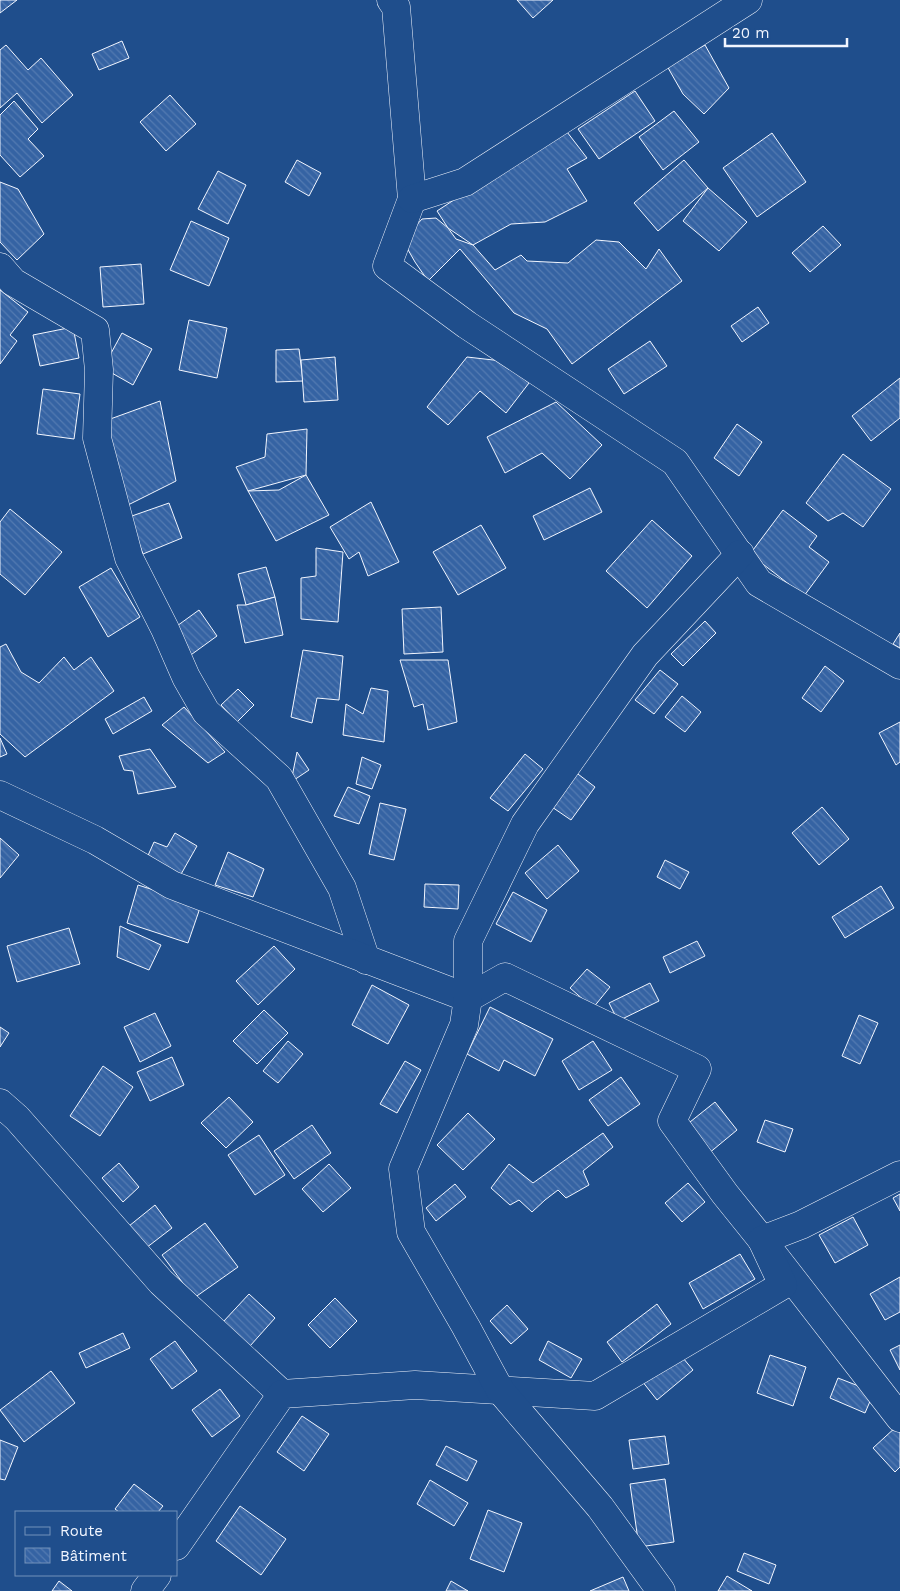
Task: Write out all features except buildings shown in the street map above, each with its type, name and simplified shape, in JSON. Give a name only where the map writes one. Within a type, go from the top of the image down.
[{"type":"street","points":[[391,0],[396,7],[412,199],[387,266],[467,325],[675,462],[759,583],[900,665]]},
{"type":"street","points":[[412,199],[466,182],[748,0]]},
{"type":"street","points":[[0,267],[13,282],[96,330],[99,370],[97,438],[130,558],[186,677],[206,712],[279,778],[342,888],[366,960]]},
{"type":"street","points":[[661,1591],[600,1507],[500,1390],[411,1232],[403,1169],[464,1025],[468,998],[468,941],[525,824],[645,655],[740,554]]},
{"type":"street","points":[[0,796],[95,840],[172,885],[468,998],[506,977],[697,1068],[672,1121],[725,1194],[900,1418]]},
{"type":"street","points":[[0,1103],[17,1118],[161,1282],[282,1394],[415,1385],[595,1396],[783,1285],[762,1240]]},
{"type":"street","points":[[762,1240],[801,1225],[900,1175]]},
{"type":"street","points":[[178,1543],[282,1394]]},
{"type":"street","points":[[145,1591],[156,1576]]}]
